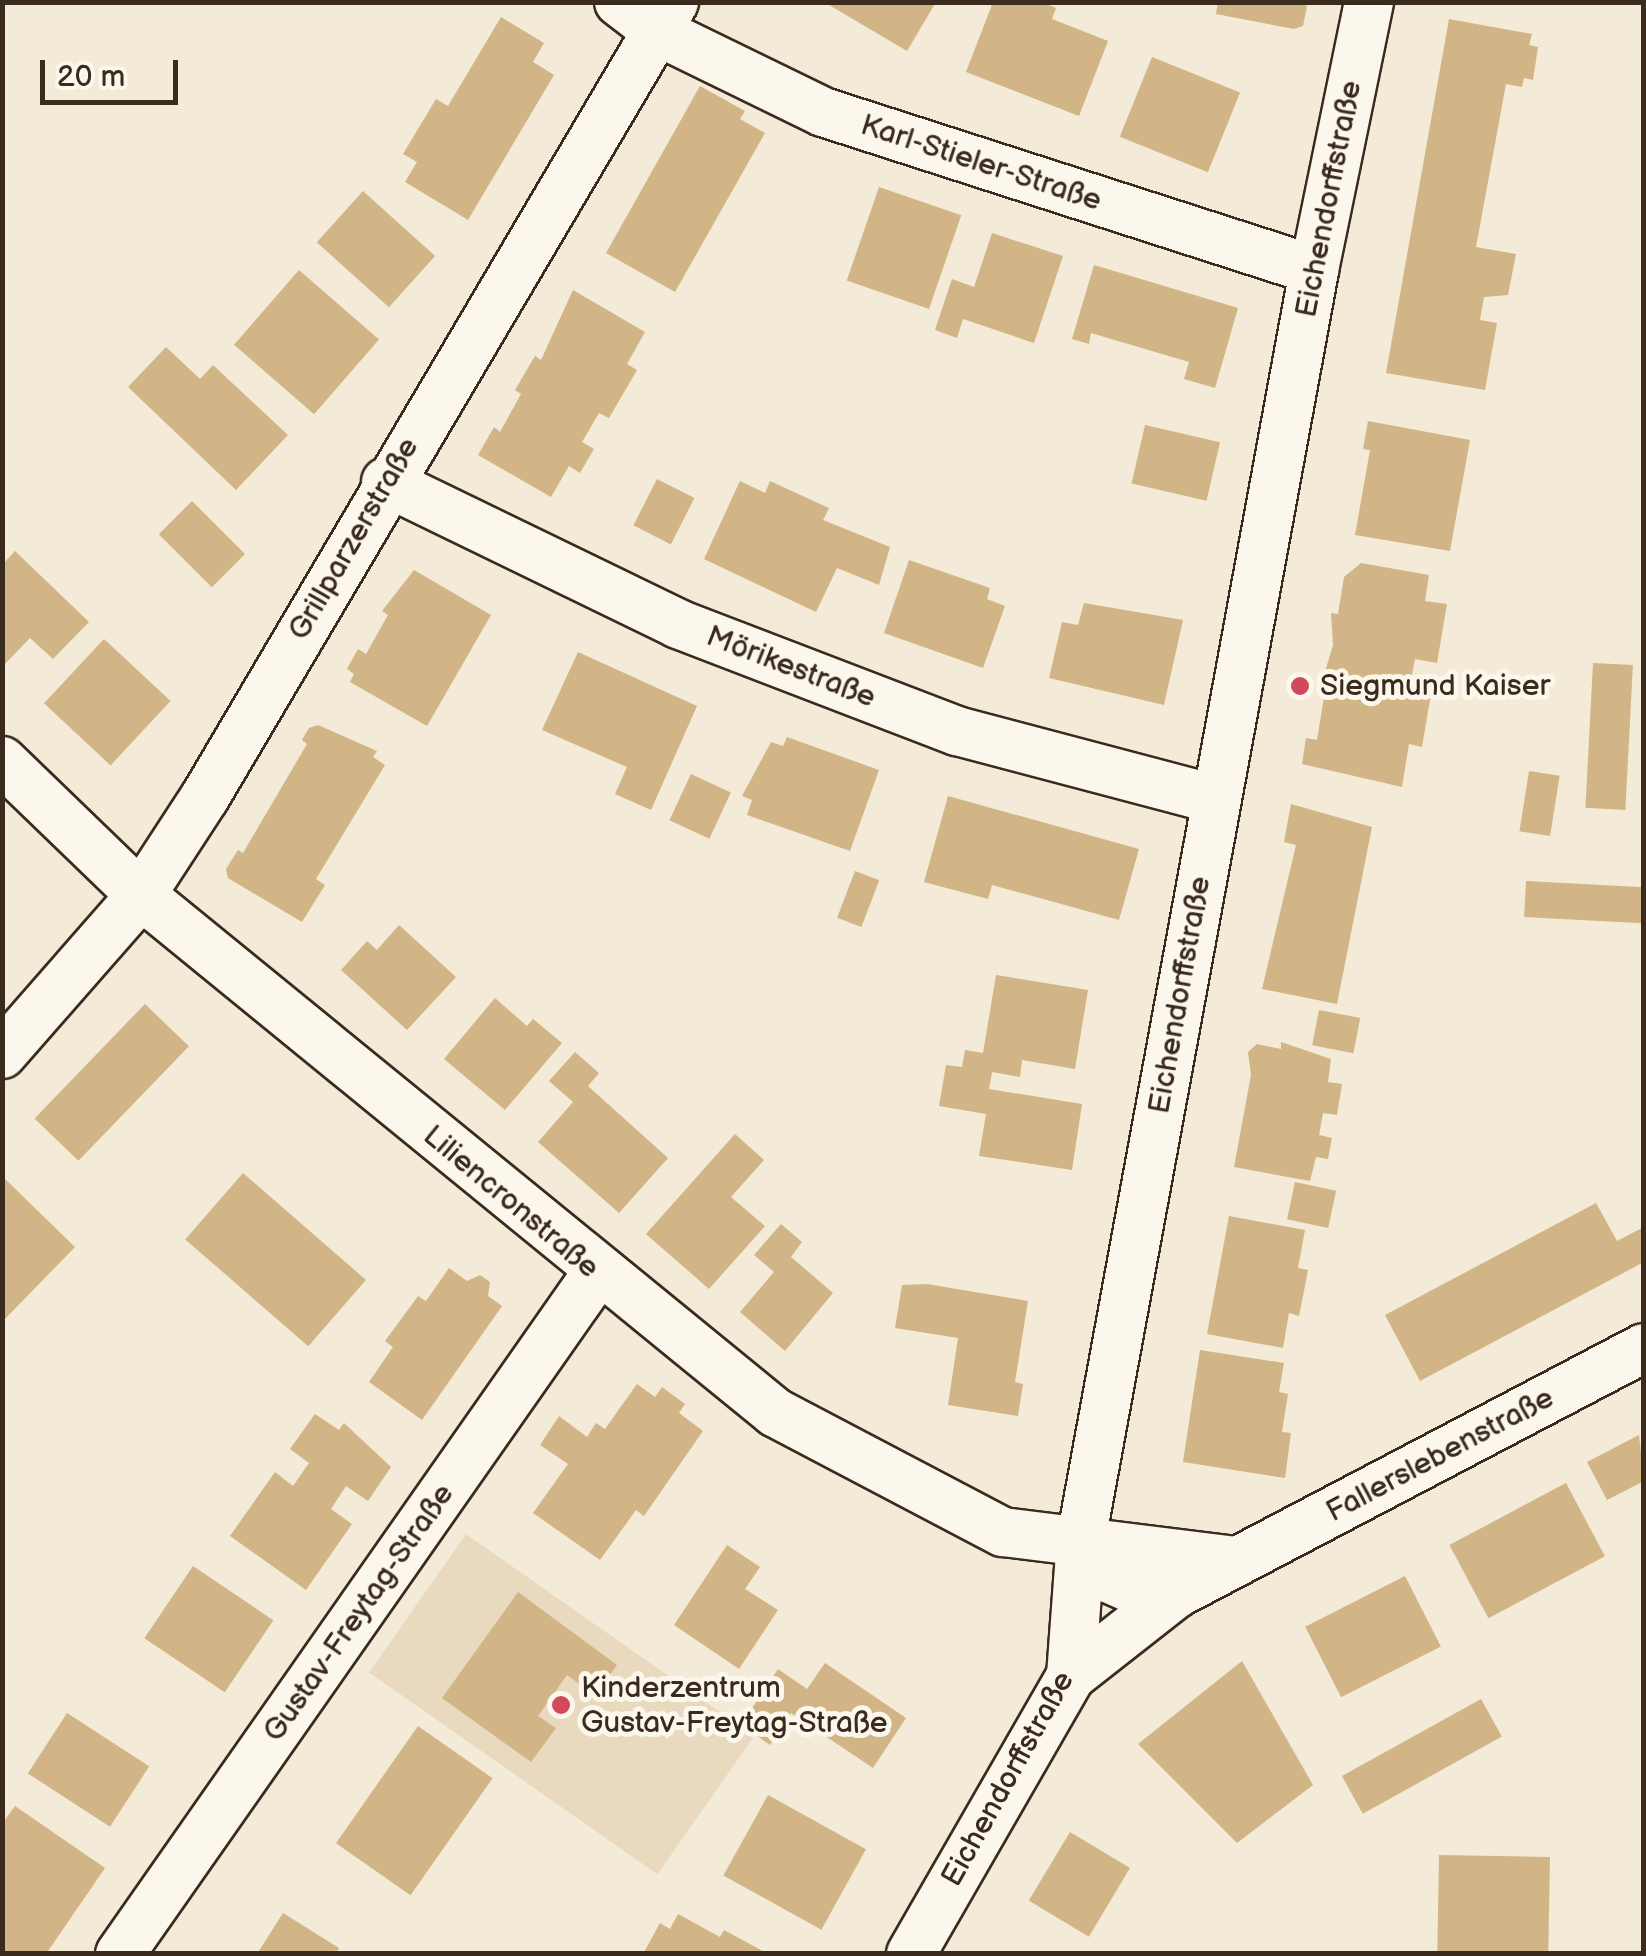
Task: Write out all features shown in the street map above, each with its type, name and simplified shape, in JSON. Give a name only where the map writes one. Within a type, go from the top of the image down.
[{"type":"street","name":"Karl-Stieler-Straße","points":[[619,2],[666,17],[823,112],[1314,270]]},
{"type":"street","name":"Eichendorffstraße","points":[[911,1954],[1071,1676],[1082,1540],[1215,799],[1314,270],[1369,2]]},
{"type":"street","name":"Grillparzerstraße","points":[[2,1054],[141,895],[205,797],[386,482],[666,17]]},
{"type":"street","name":"Mörikestraße","points":[[386,482],[678,624],[957,732],[1215,799]]},
{"type":"street","name":"Liliencronstraße","points":[[2,761],[141,895],[598,1273],[776,1413],[1002,1532],[1082,1540]]},
{"type":"street","name":"Gustav-Freytag-Straße","points":[[120,1954],[598,1273]]},
{"type":"street","name":"Fallerslebenstraße","points":[[1071,1676],[1176,1592],[1644,1348]]},
{"type":"street","points":[[1082,1540],[1236,1561]]},
{"type":"street","points":[[1082,1540],[1108,1578],[1139,1592],[1176,1592]]},
{"type":"shaded area","name":"Kinderzentrum Gustav-Freytag-Straße","points":[[466,1534],[754,1736],[657,1874],[369,1672]]},
{"type":"building","points":[[824,2],[936,2],[907,51]]},
{"type":"building","points":[[993,2],[1042,2],[1056,8],[1052,19],[1108,41],[1079,116],[966,72]]},
{"type":"building","points":[[1218,2],[1299,2],[1307,6],[1303,26],[1294,29],[1216,14]]},
{"type":"building","points":[[501,17],[544,43],[533,62],[554,75],[468,220],[405,182],[417,162],[403,154],[436,99],[448,106]]},
{"type":"building","points":[[1449,19],[1532,34],[1529,45],[1538,47],[1533,80],[1524,78],[1522,87],[1506,84],[1476,247],[1516,254],[1508,295],[1484,297],[1480,320],[1497,323],[1485,390],[1386,373]]},
{"type":"building","points":[[1152,57],[1240,93],[1208,172],[1120,137]]},
{"type":"building","points":[[700,86],[745,111],[740,119],[765,133],[675,292],[606,253]]},
{"type":"building","points":[[879,187],[961,215],[929,309],[847,281]]},
{"type":"building","points":[[363,191],[435,256],[389,307],[317,242]]},
{"type":"building","points":[[992,233],[1063,256],[1034,343],[963,319],[957,338],[935,330],[952,279],[974,287]]},
{"type":"building","points":[[1094,265],[1238,308],[1215,388],[1184,379],[1189,362],[1091,333],[1089,344],[1072,339]]},
{"type":"building","points":[[299,270],[379,340],[314,414],[234,345]]},
{"type":"building","points":[[573,290],[645,332],[627,364],[637,370],[609,418],[599,413],[582,442],[594,449],[580,473],[569,466],[551,497],[478,455],[494,427],[500,432],[521,394],[515,390],[535,356],[541,360]]},
{"type":"building","points":[[166,347],[200,379],[213,365],[288,435],[236,490],[128,387]]},
{"type":"building","points":[[1368,421],[1470,440],[1450,551],[1355,535],[1370,450],[1363,449]]},
{"type":"building","points":[[1145,425],[1220,442],[1207,501],[1132,483]]},
{"type":"building","points":[[657,479],[694,498],[671,544],[633,525]]},
{"type":"building","points":[[740,481],[765,493],[770,481],[829,508],[823,520],[890,547],[879,585],[837,568],[816,612],[704,559]]},
{"type":"building","points":[[192,501],[245,554],[212,587],[159,534]]},
{"type":"building","points":[[15,551],[89,622],[53,659],[30,638],[2,667],[2,565]]},
{"type":"building","points":[[909,560],[990,588],[987,599],[1005,606],[983,668],[884,633]]},
{"type":"building","points":[[1361,563],[1429,575],[1425,601],[1447,604],[1437,663],[1415,659],[1410,685],[1432,688],[1422,747],[1409,744],[1402,787],[1302,764],[1306,738],[1317,740],[1324,697],[1318,695],[1333,645],[1331,613],[1338,614],[1344,577]]},
{"type":"building","points":[[414,570],[491,615],[427,726],[350,682],[354,674],[347,669],[358,649],[366,654],[388,615],[382,611]]},
{"type":"building","points":[[1084,603],[1183,620],[1164,705],[1049,678],[1062,622],[1078,625]]},
{"type":"building","points":[[104,639],[171,701],[111,765],[44,703]]},
{"type":"building","points":[[578,652],[697,706],[651,810],[615,794],[627,767],[542,730]]},
{"type":"building","points":[[1593,663],[1633,665],[1625,810],[1585,808]]},
{"type":"building","points":[[318,725],[377,751],[373,757],[385,765],[316,879],[325,885],[302,922],[228,878],[226,869],[238,850],[243,853],[307,744],[302,740],[309,728]]},
{"type":"building","points":[[787,737],[879,770],[850,851],[747,815],[752,800],[742,796],[771,742],[783,746]]},
{"type":"building","points":[[1529,771],[1560,776],[1550,836],[1519,831]]},
{"type":"building","points":[[691,774],[731,793],[709,839],[669,820]]},
{"type":"building","points":[[948,796],[1139,849],[1119,920],[992,885],[988,899],[924,882]]},
{"type":"building","points":[[1291,804],[1372,827],[1337,1004],[1262,989],[1296,845],[1284,842]]},
{"type":"building","points":[[855,871],[879,880],[861,927],[837,918]]},
{"type":"building","points":[[1526,881],[1644,887],[1642,923],[1524,917]]},
{"type":"building","points":[[399,925],[456,977],[407,1030],[341,970],[367,941],[377,950]]},
{"type":"building","points":[[996,975],[1088,990],[1075,1069],[1022,1060],[1020,1077],[992,1072],[989,1089],[1082,1104],[1072,1170],[979,1156],[986,1114],[939,1106],[946,1065],[962,1067],[965,1050],[983,1053]]},
{"type":"building","points":[[495,998],[527,1026],[533,1019],[562,1043],[505,1110],[444,1059]]},
{"type":"building","points":[[145,1004],[189,1046],[78,1161],[35,1118]]},
{"type":"building","points":[[1319,1010],[1360,1018],[1353,1053],[1312,1045]]},
{"type":"building","points":[[1281,1042],[1331,1059],[1328,1082],[1342,1084],[1337,1115],[1323,1113],[1319,1135],[1332,1138],[1328,1159],[1316,1157],[1310,1181],[1234,1167],[1251,1075],[1248,1052],[1257,1044],[1281,1049]]},
{"type":"building","points":[[575,1052],[599,1073],[588,1086],[668,1158],[619,1213],[538,1142],[573,1102],[549,1081]]},
{"type":"building","points":[[735,1134],[764,1160],[731,1197],[765,1226],[709,1289],[646,1234]]},
{"type":"building","points":[[243,1173],[366,1280],[308,1346],[185,1239]]},
{"type":"building","points":[[2,1176],[75,1247],[2,1322]]},
{"type":"building","points":[[1295,1182],[1336,1191],[1328,1228],[1287,1219]]},
{"type":"building","points":[[1596,1203],[1617,1241],[1644,1227],[1644,1262],[1420,1381],[1385,1315]]},
{"type":"building","points":[[1229,1216],[1305,1230],[1298,1268],[1308,1270],[1299,1316],[1289,1313],[1283,1348],[1207,1334]]},
{"type":"building","points":[[781,1224],[802,1242],[791,1257],[833,1293],[785,1351],[740,1312],[774,1272],[754,1255]]},
{"type":"building","points":[[449,1268],[467,1281],[480,1275],[490,1282],[488,1296],[502,1306],[422,1420],[369,1382],[393,1347],[385,1341],[418,1296],[426,1301]]},
{"type":"building","points":[[927,1284],[1028,1301],[1015,1382],[1023,1384],[1018,1416],[948,1405],[958,1338],[895,1328],[902,1285]]},
{"type":"building","points":[[1200,1350],[1284,1363],[1279,1392],[1288,1394],[1282,1432],[1291,1433],[1285,1478],[1183,1462]]},
{"type":"building","points":[[637,1384],[655,1397],[662,1387],[685,1404],[679,1413],[703,1431],[644,1516],[636,1510],[600,1560],[533,1513],[568,1464],[540,1445],[559,1416],[587,1437],[596,1423],[605,1429]]},
{"type":"building","points":[[315,1414],[339,1430],[344,1423],[391,1467],[368,1501],[346,1486],[331,1509],[352,1524],[306,1590],[230,1536],[275,1472],[293,1486],[309,1463],[290,1449]]},
{"type":"building","points":[[1639,1435],[1644,1481],[1607,1500],[1587,1462]]},
{"type":"building","points":[[1566,1483],[1605,1556],[1488,1618],[1449,1545]]},
{"type":"building","points":[[727,1545],[760,1567],[745,1589],[778,1610],[739,1669],[674,1625]]},
{"type":"building","points":[[193,1566],[273,1620],[225,1692],[144,1638]]},
{"type":"building","points":[[1405,1576],[1441,1646],[1341,1697],[1305,1627]]},
{"type":"building","points":[[518,1592],[617,1665],[595,1695],[567,1675],[538,1716],[556,1728],[531,1762],[442,1698]]},
{"type":"building","points":[[1242,1661],[1313,1785],[1237,1843],[1138,1744]]},
{"type":"building","points":[[825,1663],[906,1718],[873,1768],[791,1713],[770,1745],[741,1725],[778,1669],[807,1689]]},
{"type":"building","points":[[1481,1699],[1502,1737],[1363,1814],[1342,1776]]},
{"type":"building","points":[[67,1713],[149,1766],[110,1827],[28,1773]]},
{"type":"building","points":[[418,1726],[493,1778],[411,1895],[336,1843]]},
{"type":"building","points":[[768,1795],[866,1849],[821,1930],[723,1875]]},
{"type":"building","points":[[15,1806],[105,1868],[46,1954],[2,1954],[2,1824]]},
{"type":"building","points":[[1070,1832],[1130,1868],[1089,1937],[1029,1901]]},
{"type":"building","points":[[1439,1855],[1550,1857],[1548,1954],[1437,1954]]},
{"type":"building","points":[[283,1913],[339,1948],[336,1954],[257,1954]]},
{"type":"building","points":[[678,1914],[720,1937],[724,1930],[768,1954],[643,1954],[660,1923],[670,1929]]},
{"type":"place","name":"Siegmund Kaiser","points":[[1300,686]]},
{"type":"place","name":"Kinderzentrum Gustav-Freytag-Straße","points":[[561,1705]]}]
